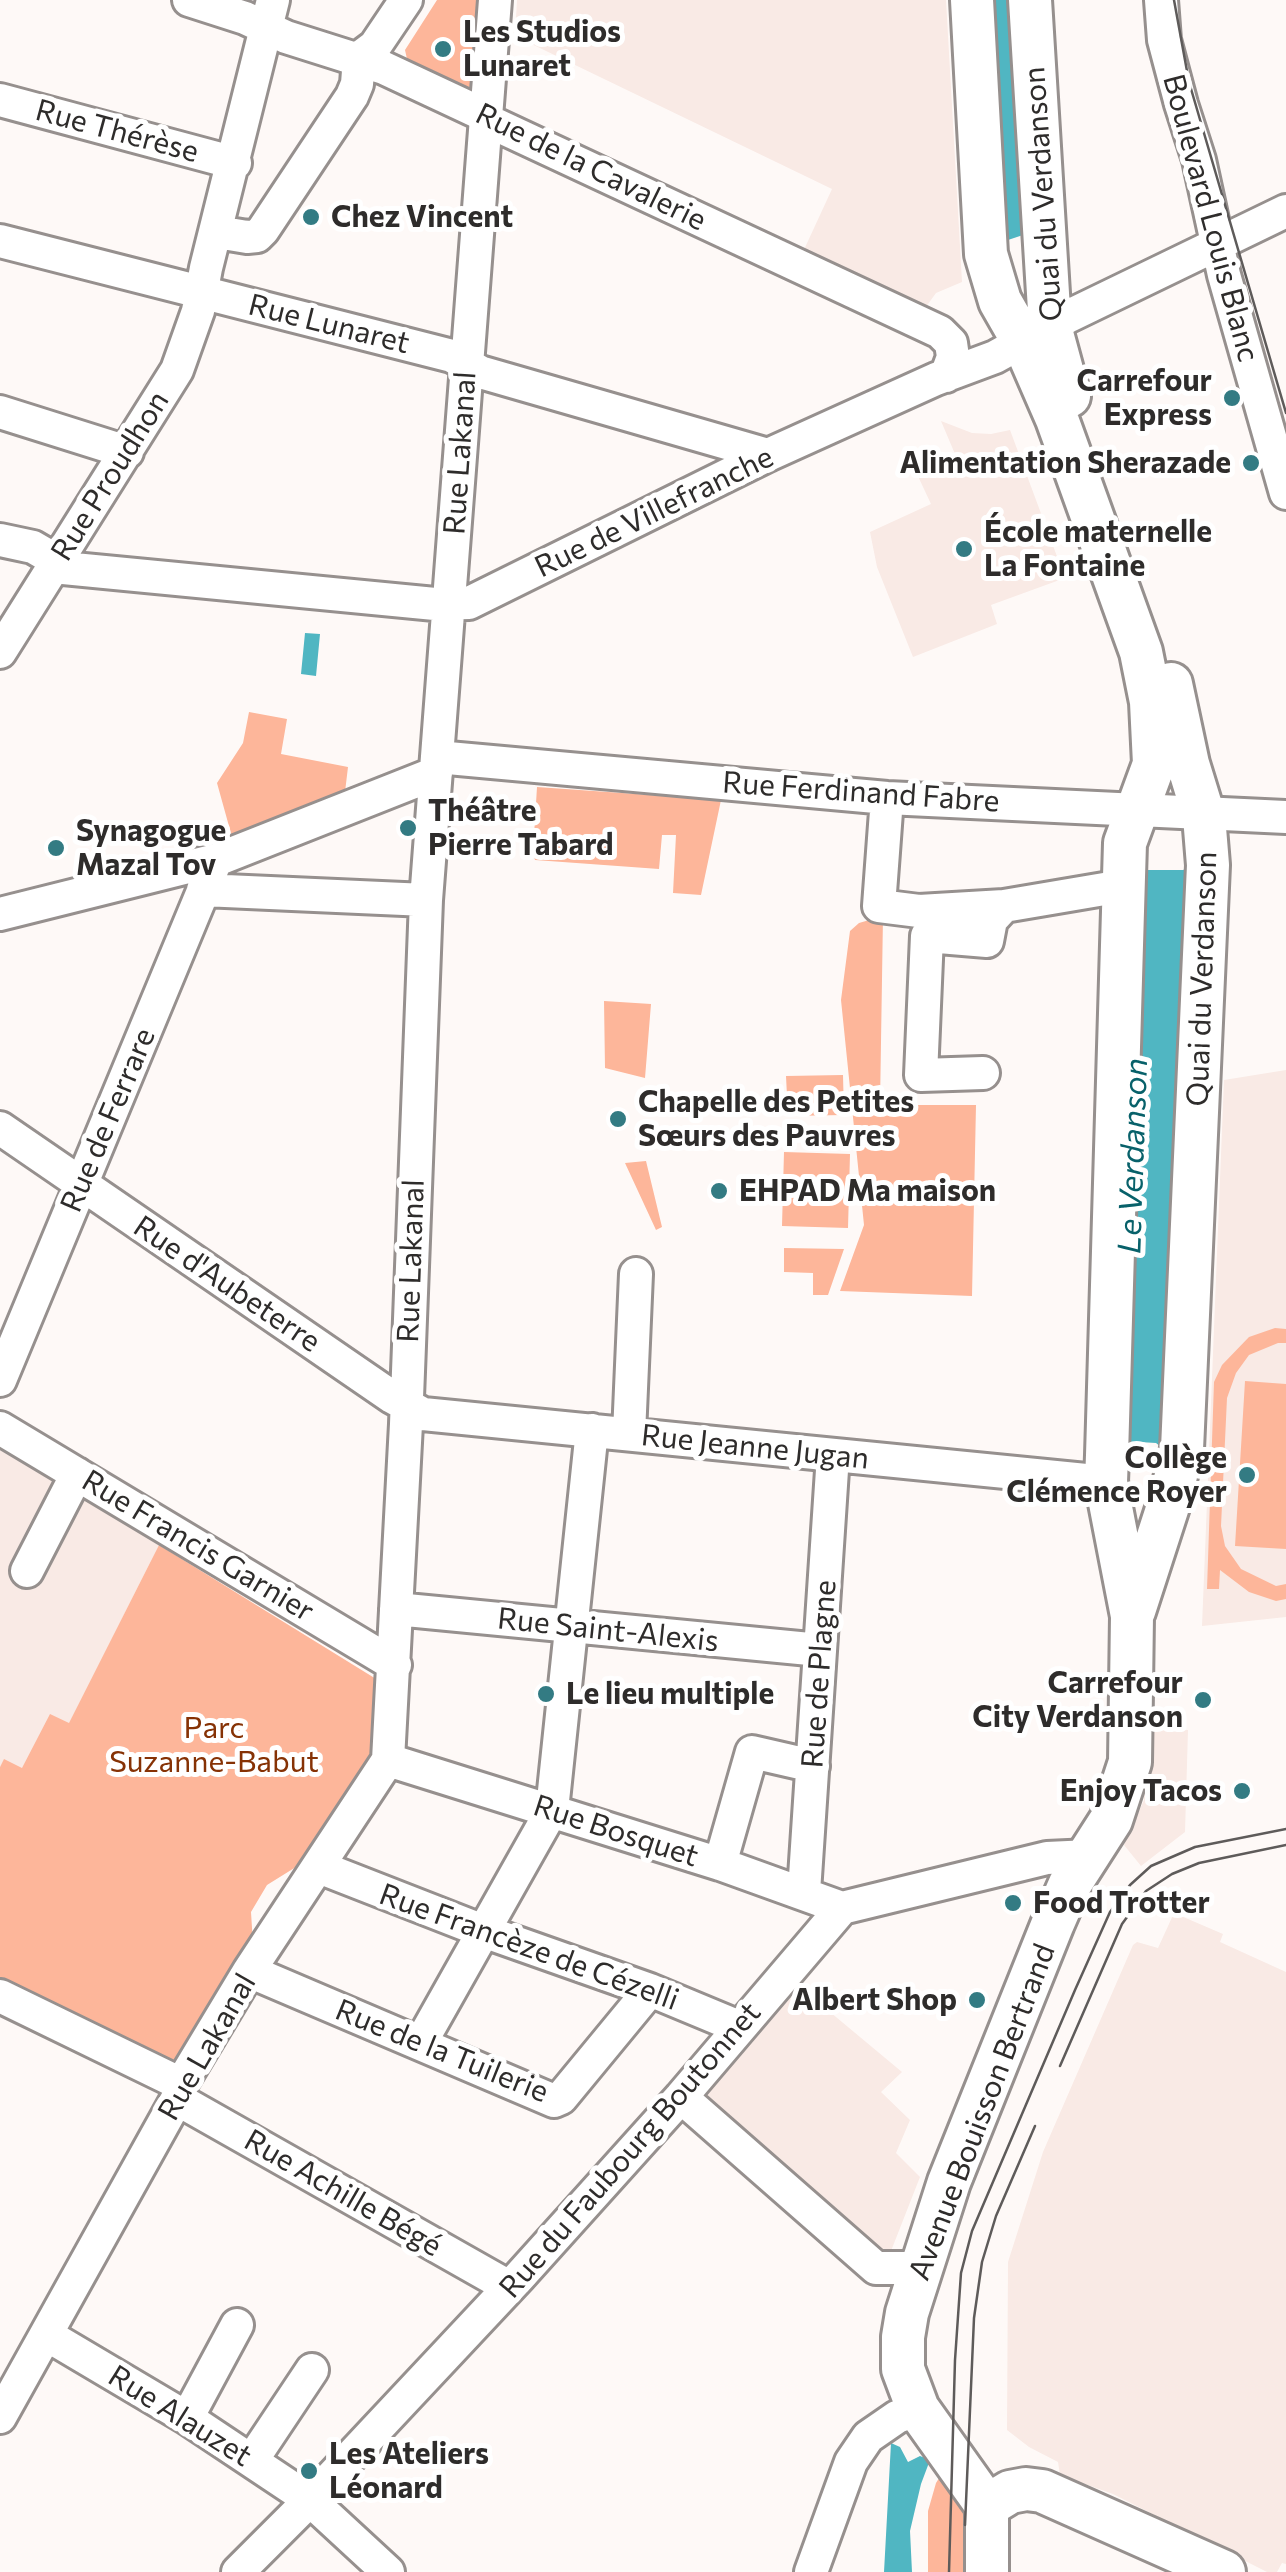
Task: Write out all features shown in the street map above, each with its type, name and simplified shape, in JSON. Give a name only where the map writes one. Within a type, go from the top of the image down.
[{"type":"main road","name":"Quai du Verdanson","points":[[972,0],[986,254],[1000,301],[1037,335],[1064,382],[1164,656],[1204,816],[1208,865],[1180,1466],[1132,1616]]},
{"type":"main road","name":"Quai du Verdanson","points":[[1030,0],[1037,335],[1056,419],[1142,652],[1151,702],[1154,764],[1125,842],[1122,886],[1107,1468],[1132,1616]]},
{"type":"main road","points":[[1107,1468],[1128,1494],[1152,1493],[1174,1482]]},
{"type":"main road","name":"Avenue Bouisson Bertrand","points":[[987,2506],[918,2409],[903,2369],[902,2337],[949,2182],[1053,1923],[1070,1884],[1113,1835],[1130,1762],[1132,1616]]},
{"type":"main road","points":[[986,2572],[987,2506],[1010,2492],[1026,2489],[1042,2491],[1224,2572]]},
{"type":"street","name":"Rue de la Cavalerie","points":[[189,0],[270,14],[286,36],[359,58],[940,332],[951,343],[953,358],[946,376]]},
{"type":"street","points":[[217,232],[247,237],[257,236],[263,230],[352,96],[359,58],[375,46],[406,0]]},
{"type":"street","name":"Rue Lakanal","points":[[0,2417],[179,2091],[250,1971],[388,1760],[426,900],[496,0]]},
{"type":"street","name":"Boulevard Louis Blanc","points":[[1161,0],[1164,40],[1286,493]]},
{"type":"street","name":"Rue Proudhon","points":[[0,652],[177,370],[202,293],[270,14]]},
{"type":"street","name":"Rue Thérèse","points":[[0,100],[235,163]]},
{"type":"street","name":"Rue de Villefranche","points":[[0,540],[33,547],[55,564],[469,603],[768,455],[1037,335],[1286,212]]},
{"type":"street","name":"Rue Lunaret","points":[[0,241],[452,356],[488,374],[768,455]]},
{"type":"street","points":[[0,412],[127,452]]},
{"type":"street","name":"Rue Ferdinand Fabre","points":[[0,914],[210,875],[436,765],[888,798],[1107,806],[1204,816],[1286,818]]},
{"type":"street","points":[[888,798],[879,906],[919,911],[1004,906],[1122,886]]},
{"type":"street","points":[[210,875],[426,900]]},
{"type":"street","name":"Rue de Ferrare","points":[[0,1380],[210,875]]},
{"type":"street","points":[[982,1073],[921,1075],[926,936],[987,941],[991,920],[1004,906]]},
{"type":"street","name":"Rue d'Aubeterre","points":[[0,1128],[406,1405]]},
{"type":"street","points":[[628,1434],[636,1274]]},
{"type":"street","name":"Rue Jeanne Jugan","points":[[406,1405],[423,1414],[833,1455],[1107,1468]]},
{"type":"street","name":"Rue Francis Garnier","points":[[0,1428],[395,1665]]},
{"type":"street","points":[[420,2044],[552,1810],[592,1430]]},
{"type":"street","name":"Rue de Plagne","points":[[804,1892],[833,1455]]},
{"type":"street","points":[[27,1570],[77,1474]]},
{"type":"street","name":"Rue Saint-Alexis","points":[[396,1609],[820,1650]]},
{"type":"street","points":[[720,1864],[752,1752],[813,1766]]},
{"type":"street","name":"Rue Bosquet","points":[[388,1760],[720,1864],[842,1908]]},
{"type":"street","points":[[842,1908],[1046,1858],[1113,1835]]},
{"type":"street","name":"Rue Francèze de Cézelli","points":[[319,1866],[739,2027]]},
{"type":"street","name":"Rue du Faubourg Boutonnet","points":[[238,2572],[509,2287],[681,2097],[842,1908]]},
{"type":"street","name":"Rue de la Tuilerie","points":[[250,1971],[554,2101],[562,2098],[650,1990]]},
{"type":"street","name":"Rue Achille Bégé","points":[[0,1996],[179,2091],[509,2287]]},
{"type":"street","points":[[681,2097],[876,2268],[920,2268]]},
{"type":"street","points":[[187,2418],[236,2325]]},
{"type":"street","name":"Rue Alauzet","points":[[48,2335],[187,2418],[310,2500],[388,2572]]},
{"type":"street","points":[[252,2460],[312,2370]]},
{"type":"street","points":[[811,2572],[852,2462],[868,2436],[918,2409]]},
{"type":"shaded area","points":[[517,0],[946,0],[962,282],[936,293],[923,311],[802,254],[832,189],[515,36]]},
{"type":"shaded area","name":"École maternelle La Fontaine","points":[[941,421],[972,433],[1010,430],[1065,578],[991,605],[997,624],[913,657],[877,567],[870,532],[931,504],[916,472],[955,454]]},
{"type":"shaded area","name":"Collège Clémence Royer","points":[[1286,1070],[1286,1617],[1202,1626],[1224,1080]]},
{"type":"shaded area","points":[[0,1448],[159,1545],[69,1724],[22,1769],[4,1760],[0,1767]]},
{"type":"shaded area","points":[[1147,1728],[1188,1730],[1185,1832],[1141,1866],[1124,1845],[1144,1800]]},
{"type":"shaded area","points":[[1174,1913],[1223,1934],[1220,1942],[1286,1972],[1286,2564],[1282,2563],[1277,2572],[1267,2572],[1113,2494],[1060,2475],[1058,2462],[1007,2430],[1008,2262],[1043,2152],[1133,1945],[1137,1942],[1158,1948]]},
{"type":"shaded area","points":[[800,1987],[902,2072],[881,2092],[910,2120],[896,2153],[920,2177],[891,2251],[881,2252],[702,2098]]},
{"type":"green space","name":"Les Studios Lunaret","points":[[437,0],[484,0],[476,100],[409,68],[405,50]]},
{"type":"green space","points":[[249,712],[287,719],[281,754],[348,767],[345,792],[232,837],[217,783],[243,743]]},
{"type":"green space","points":[[537,787],[721,800],[701,895],[673,893],[676,835],[662,835],[659,869],[535,860]]},
{"type":"green space","points":[[883,916],[880,1105],[976,1105],[972,1296],[840,1291],[864,1225],[841,1000],[850,931],[859,923]]},
{"type":"green space","points":[[604,1001],[651,1004],[645,1078],[605,1068]]},
{"type":"green space","points":[[843,1075],[844,1115],[788,1116],[786,1076]]},
{"type":"green space","points":[[784,1152],[850,1154],[848,1228],[782,1226]]},
{"type":"green space","points":[[646,1161],[662,1227],[656,1230],[625,1163]]},
{"type":"green space","points":[[784,1248],[844,1249],[828,1295],[813,1295],[813,1273],[784,1272]]},
{"type":"green space","points":[[1275,1328],[1286,1329],[1286,1343],[1249,1355],[1236,1373],[1227,1398],[1221,1526],[1225,1546],[1241,1569],[1276,1586],[1286,1584],[1286,1599],[1276,1601],[1249,1592],[1220,1570],[1219,1589],[1207,1589],[1214,1382],[1222,1365],[1249,1337]]},
{"type":"green space","points":[[1245,1381],[1286,1384],[1286,1549],[1235,1546]]},
{"type":"green space","name":"Parc Suzanne-Babut","points":[[159,1545],[381,1682],[375,1756],[304,1862],[267,1885],[251,1912],[253,1944],[181,2056],[161,2066],[0,1983],[0,1767],[4,1759],[22,1768],[50,1714],[69,1723]]},
{"type":"green space","points":[[946,2467],[974,2507],[972,2572],[928,2572],[928,2511],[936,2483]]},
{"type":"water","points":[[985,0],[1022,0],[1023,235],[999,243]]},
{"type":"water","points":[[305,633],[320,634],[316,676],[301,674]]},
{"type":"water","name":"Le Verdanson","points":[[1140,864],[1146,870],[1183,870],[1192,866],[1161,1447],[1139,1442],[1121,1447]]},
{"type":"water","points":[[891,2443],[900,2447],[908,2462],[920,2456],[930,2460],[910,2531],[912,2572],[884,2572]]},
{"type":"tram line","points":[[1174,0],[1189,82],[1286,413]]},
{"type":"tram line","points":[[949,2572],[961,2273],[972,2231],[1110,1912],[1130,1885],[1151,1866],[1195,1847],[1286,1829]]},
{"type":"tram line","points":[[1060,2066],[1122,1924],[1146,1891],[1199,1863],[1286,1845]]},
{"type":"tram line","points":[[965,2525],[974,2318],[982,2262],[996,2216],[1035,2126]]},
{"type":"place","name":"Les Studios Lunaret","points":[[443,49]]},
{"type":"place","name":"Chez Vincent","points":[[311,217]]},
{"type":"place","name":"Carrefour Express","points":[[1232,398]]},
{"type":"place","name":"Alimentation Sherazade","points":[[1251,463]]},
{"type":"place","name":"École maternelle La Fontaine","points":[[964,549]]},
{"type":"place","name":"Théâtre Pierre Tabard","points":[[408,828]]},
{"type":"place","name":"Synagogue Mazal Tov","points":[[56,848]]},
{"type":"place","name":"Chapelle des Petites Sœurs des Pauvres","points":[[618,1119]]},
{"type":"place","name":"EHPAD Ma maison","points":[[719,1191]]},
{"type":"place","name":"Collège Clémence Royer","points":[[1247,1475]]},
{"type":"place","name":"Le lieu multiple","points":[[546,1694]]},
{"type":"place","name":"Carrefour City Verdanson","points":[[1203,1700]]},
{"type":"place","name":"Enjoy Tacos","points":[[1242,1791]]},
{"type":"place","name":"Food Trotter","points":[[1013,1903]]},
{"type":"place","name":"Albert Shop","points":[[977,2000]]},
{"type":"place","name":"Les Ateliers Léonard","points":[[309,2471]]}]
